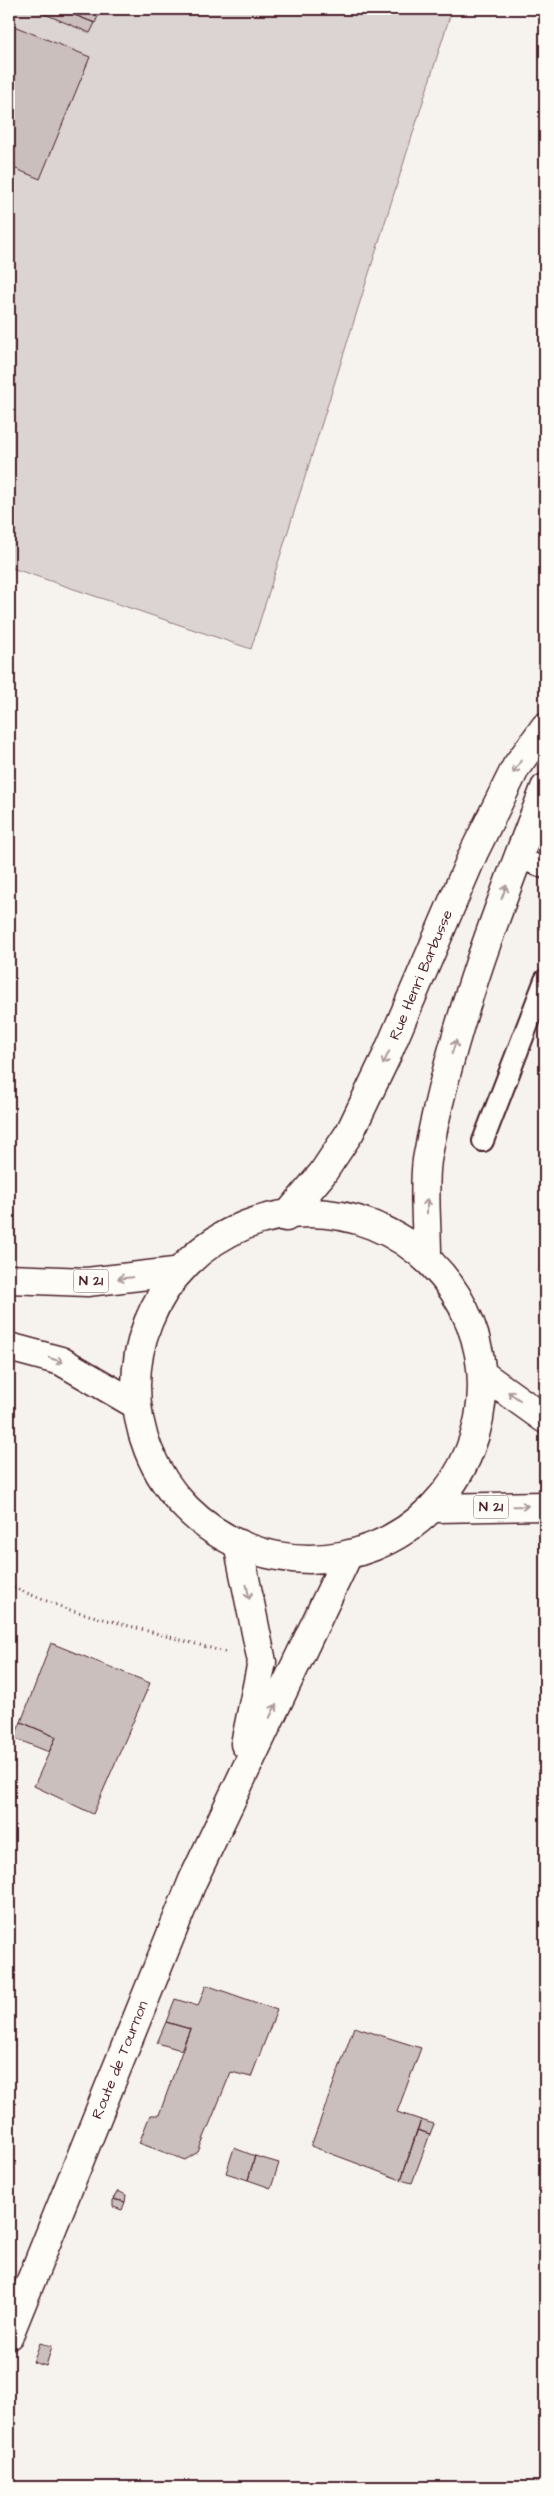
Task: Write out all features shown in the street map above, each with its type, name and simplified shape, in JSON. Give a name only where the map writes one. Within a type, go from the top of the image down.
[{"type":"main road","name":"Rue Henri Barbusse","points":[[286,1217],[322,1174],[350,1132],[386,1057],[474,852],[516,767],[545,727]]},
{"type":"main road","points":[[427,1255],[427,1162],[452,1056],[504,891],[545,788]]},
{"type":"main road","points":[[318,1214],[357,1220],[390,1230],[427,1255],[463,1303],[482,1374],[477,1442],[437,1508],[347,1557],[294,1560],[238,1544],[189,1514],[153,1466],[135,1404],[139,1346],[174,1272],[224,1235],[286,1217],[318,1214]]},
{"type":"main road","name":"N 21","points":[[9,1279],[87,1282],[174,1272]]},
{"type":"main road","points":[[9,1347],[61,1361],[135,1404]]},
{"type":"main road","points":[[482,1374],[545,1419]]},
{"type":"main road","name":"N 21","points":[[437,1508],[545,1506]]},
{"type":"main road","points":[[236,1786],[262,1662],[238,1544]]},
{"type":"main road","points":[[236,1786],[347,1557]]},
{"type":"main road","name":"Route de Tournon","points":[[9,2335],[193,1880],[236,1786]]},
{"type":"lane","points":[[518,858],[545,868]]},
{"type":"lane","points":[[483,1141],[545,980]]},
{"type":"path","points":[[9,1586],[67,1609],[262,1662]]},
{"type":"shaded area","points":[[9,9],[452,9],[251,649],[9,567]]},
{"type":"building","points":[[33,9],[59,9],[95,23],[90,33]]},
{"type":"building","points":[[59,9],[101,9],[95,23]]},
{"type":"building","points":[[9,24],[90,57],[40,179],[9,166]]},
{"type":"building","points":[[51,1643],[150,1683],[93,1814],[34,1786],[56,1737],[21,1722]]},
{"type":"building","points":[[21,1722],[56,1737],[49,1752],[14,1738]]},
{"type":"building","points":[[206,1985],[277,2010],[251,2077],[231,2072],[198,2152],[185,2160],[139,2143],[150,2115],[159,2115],[190,2029],[166,2022],[175,1999],[198,2006]]},
{"type":"building","points":[[166,2022],[190,2029],[181,2050],[157,2043]]},
{"type":"building","points":[[354,2027],[421,2048],[397,2112],[421,2120],[401,2180],[311,2146]]},
{"type":"building","points":[[421,2120],[434,2124],[430,2134],[417,2130]]},
{"type":"building","points":[[417,2130],[430,2134],[412,2183],[401,2180]]},
{"type":"building","points":[[234,2148],[255,2156],[248,2180],[226,2173]]},
{"type":"building","points":[[255,2156],[279,2163],[271,2188],[248,2180]]},
{"type":"building","points":[[118,2191],[126,2195],[125,2202],[113,2199]]},
{"type":"building","points":[[113,2199],[125,2202],[122,2210],[113,2207]]},
{"type":"building","points":[[40,2343],[52,2346],[46,2366],[33,2362]]}]
